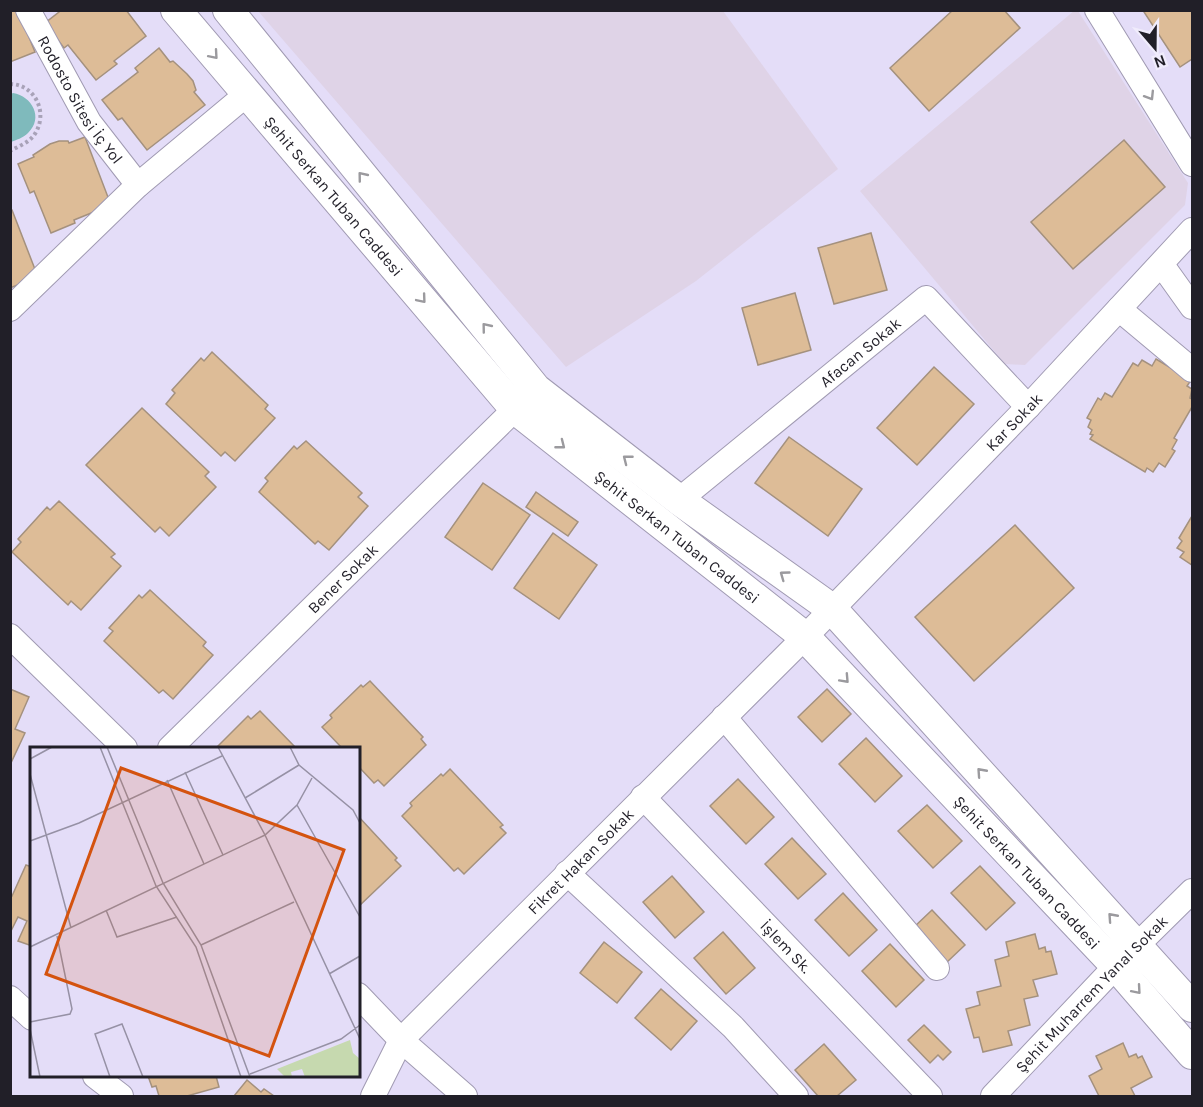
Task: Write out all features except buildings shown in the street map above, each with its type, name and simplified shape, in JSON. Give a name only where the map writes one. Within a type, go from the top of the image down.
[{"type":"main road","name":"Şehit Serkan Tuban Caddesi","points":[[176,10],[515,409],[805,637],[1116,966],[1192,1054]]},
{"type":"main road","name":"Şehit Serkan Tuban Caddesi","points":[[228,10],[536,389],[679,500],[832,609],[1192,1007]]},
{"type":"street","name":"Rodosto Sitesi İç Yol","points":[[28,10],[89,122],[138,185]]},
{"type":"street","points":[[1097,10],[1192,164]]},
{"type":"street","points":[[10,309],[138,185],[248,94]]},
{"type":"street","name":"Kar Sokak","points":[[805,637],[1028,407],[1192,230]]},
{"type":"street","points":[[1162,265],[1192,307]]},
{"type":"street","name":"Afacan Sokak","points":[[679,500],[926,298],[1028,407]]},
{"type":"street","points":[[1119,309],[1192,370]]},
{"type":"street","name":"Bener Sokak","points":[[171,747],[515,409]]},
{"type":"street","points":[[10,636],[124,747]]},
{"type":"street","name":"Fikret Hakan Sokak","points":[[373,1096],[401,1040],[805,637]]},
{"type":"street","points":[[724,717],[937,968]]},
{"type":"street","name":"İşlem Sk.","points":[[643,797],[930,1096]]},
{"type":"street","points":[[567,873],[733,1027],[796,1096]]},
{"type":"street","name":"Şehit Muharrem Yanal Sokak","points":[[993,1096],[1116,966],[1192,891]]},
{"type":"street","points":[[360,996],[401,1040],[465,1096]]},
{"type":"street","points":[[10,998],[30,1016]]},
{"type":"street","points":[[96,1077],[121,1096]]},
{"type":"path","points":[[10,84],[20,84],[31,91],[39,105],[40,122],[36,133],[29,140],[10,152]]},
{"type":"shaded area","points":[[1075,10],[1078,11],[1188,183],[1185,205],[1025,365],[1005,364],[860,191]]},
{"type":"shaded area","points":[[258,11],[723,11],[838,169],[696,281],[566,367]]},
{"type":"shaded area","points":[[11,94],[26,98],[34,108],[35,121],[26,135],[11,142]]}]
